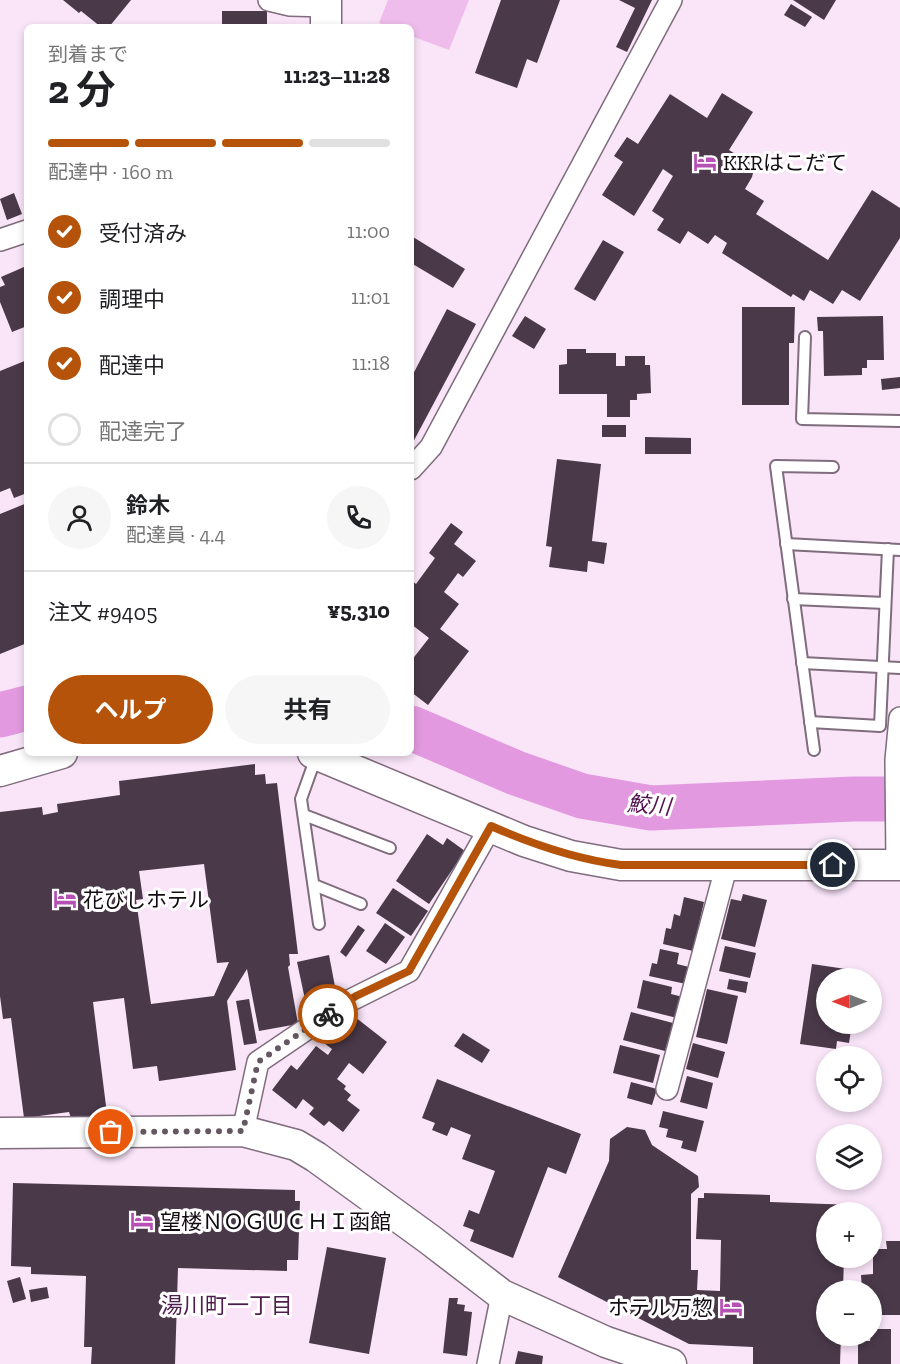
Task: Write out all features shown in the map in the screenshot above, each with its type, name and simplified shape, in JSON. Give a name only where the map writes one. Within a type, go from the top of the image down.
[{"type":"street","points":[[270,0],[326,11]]},
{"type":"street","points":[[414,466],[431,447],[671,0]]},
{"type":"street","points":[[0,240],[24,232]]},
{"type":"street","points":[[320,756],[548,849],[591,861],[621,865],[727,864],[898,856],[896,768],[900,718]]},
{"type":"street","points":[[0,771],[51,756]]},
{"type":"street","points":[[243,1131],[258,1062],[345,1003],[409,971],[491,826]]},
{"type":"street","points":[[667,1089],[727,864]]},
{"type":"street","points":[[0,1133],[243,1131],[288,1142],[316,1157],[502,1295],[606,1342],[671,1364]]},
{"type":"street","points":[[488,1364],[502,1295]]},
{"type":"lane","points":[[805,337],[802,419],[900,421]]},
{"type":"lane","points":[[814,750],[776,466],[834,467]]},
{"type":"lane","points":[[786,544],[894,549],[885,603],[880,726],[810,722]]},
{"type":"lane","points":[[793,599],[885,603]]},
{"type":"lane","points":[[802,663],[900,668]]},
{"type":"lane","points":[[314,756],[301,799],[319,924]]},
{"type":"lane","points":[[304,815],[390,848]]},
{"type":"lane","points":[[314,885],[361,904]]},
{"type":"shaded area","points":[[388,0],[469,0],[449,50],[414,37],[414,24],[379,23]]},
{"type":"building","points":[[63,0],[131,0],[111,24],[97,24],[81,11],[79,13]]},
{"type":"building","points":[[501,0],[560,0],[537,63],[527,59],[517,88],[475,73]]},
{"type":"building","points":[[619,0],[652,0],[627,52],[616,47],[635,8]]},
{"type":"building","points":[[793,0],[836,0],[824,20]]},
{"type":"building","points":[[791,4],[812,17],[805,27],[784,15]]},
{"type":"building","points":[[222,11],[267,11],[267,24],[222,24]]},
{"type":"building","name":"KKRはこだて","points":[[722,93],[753,112],[729,150],[750,163],[754,169],[745,189],[764,201],[756,214],[828,260],[872,190],[900,208],[900,238],[860,301],[842,290],[833,304],[810,290],[804,301],[793,294],[791,297],[722,253],[727,243],[715,235],[708,244],[688,231],[680,244],[657,230],[664,219],[652,211],[673,176],[663,169],[634,216],[602,195],[623,162],[614,156],[627,137],[638,144],[670,94],[707,118]]},
{"type":"building","points":[[14,193],[22,214],[7,220],[0,199]]},
{"type":"building","points":[[414,238],[465,269],[453,288],[414,265]]},
{"type":"building","points":[[603,240],[624,252],[595,301],[574,289]]},
{"type":"building","points":[[24,267],[24,327],[12,332],[0,302],[0,287],[5,285],[1,277]]},
{"type":"building","points":[[742,307],[795,307],[794,343],[789,343],[789,405],[742,405]]},
{"type":"building","points":[[447,309],[476,324],[414,440],[414,372]]},
{"type":"building","points":[[525,316],[546,329],[534,349],[512,336]]},
{"type":"building","points":[[883,316],[884,360],[867,360],[867,368],[862,368],[862,375],[824,376],[823,331],[818,331],[817,317]]},
{"type":"building","points":[[567,349],[586,349],[586,353],[616,353],[616,366],[625,366],[625,356],[645,356],[645,365],[650,365],[651,393],[637,394],[637,400],[630,400],[630,417],[607,417],[607,394],[559,394],[559,365],[567,364]]},
{"type":"building","points":[[24,361],[24,494],[14,498],[10,488],[0,492],[0,371]]},
{"type":"building","points":[[900,377],[900,388],[882,390],[881,379]]},
{"type":"building","points":[[602,425],[626,425],[626,437],[602,437]]},
{"type":"building","points":[[645,437],[691,438],[691,454],[645,454]]},
{"type":"building","points":[[557,459],[601,464],[592,541],[607,543],[604,564],[588,561],[587,572],[549,567],[552,547],[546,546]]},
{"type":"building","points":[[24,504],[24,644],[0,654],[0,514]]},
{"type":"building","points":[[451,523],[463,532],[454,544],[476,561],[463,577],[458,573],[444,592],[459,604],[440,629],[469,651],[428,705],[414,694],[414,657],[429,638],[414,626],[414,582],[416,584],[435,558],[429,553]]},
{"type":"building","points":[[255,764],[255,775],[265,774],[266,784],[277,783],[298,954],[289,954],[290,965],[288,967],[298,1024],[259,1031],[247,969],[227,1001],[236,1070],[159,1081],[157,1066],[133,1069],[124,998],[93,1002],[107,1114],[71,1118],[69,1112],[24,1118],[11,1018],[3,1019],[0,996],[0,812],[42,807],[43,815],[58,812],[57,804],[120,795],[119,781]],"holes":[[[204,864],[217,963],[229,962],[214,996],[151,1004],[136,900],[143,899],[139,871]]]},
{"type":"building","points":[[427,834],[443,845],[447,838],[465,851],[429,904],[396,881]]},
{"type":"building","points":[[393,888],[428,911],[411,936],[376,913]]},
{"type":"building","points":[[743,894],[767,900],[755,947],[721,939],[731,899],[741,901]]},
{"type":"building","points":[[684,897],[704,902],[693,951],[663,944],[666,928],[671,929],[674,914],[680,916]]},
{"type":"building","points":[[385,923],[405,937],[386,964],[366,951]]},
{"type":"building","points":[[358,925],[365,930],[346,957],[340,952]]},
{"type":"building","points":[[725,946],[756,953],[750,978],[719,971]]},
{"type":"building","points":[[660,949],[679,953],[677,964],[689,967],[686,984],[649,976],[652,963],[657,964]]},
{"type":"building","points":[[329,955],[337,997],[306,1004],[297,962]]},
{"type":"building","points":[[812,964],[839,968],[816,968],[816,1034],[850,1034],[849,1043],[837,1041],[836,1046],[800,1044]]},
{"type":"building","points":[[729,979],[748,982],[746,993],[727,989]]},
{"type":"building","points":[[643,980],[672,987],[671,994],[683,997],[677,1018],[637,1008]]},
{"type":"building","points":[[707,989],[738,996],[727,1044],[696,1037]]},
{"type":"building","points":[[249,999],[257,1043],[244,1045],[236,1001]]},
{"type":"building","points":[[631,1012],[673,1023],[665,1051],[623,1040]]},
{"type":"building","points":[[355,1017],[387,1042],[363,1074],[349,1063],[337,1079],[346,1086],[344,1089],[351,1095],[347,1100],[360,1110],[343,1132],[329,1121],[324,1126],[309,1114],[314,1108],[303,1099],[296,1109],[272,1090],[291,1065],[297,1070],[316,1046],[328,1055],[332,1049],[324,1043],[335,1030],[341,1035]]},
{"type":"building","points":[[463,1033],[490,1050],[482,1063],[454,1046]]},
{"type":"building","points":[[693,1043],[725,1052],[718,1078],[686,1069]]},
{"type":"building","points":[[620,1045],[660,1055],[653,1083],[613,1073]]},
{"type":"building","points":[[687,1076],[713,1083],[707,1109],[680,1102]]},
{"type":"building","points":[[437,1079],[581,1134],[566,1174],[548,1167],[513,1258],[470,1241],[474,1230],[463,1226],[469,1210],[479,1214],[495,1171],[462,1159],[471,1135],[451,1127],[447,1136],[432,1130],[435,1123],[422,1118]]},
{"type":"building","points":[[631,1082],[657,1089],[652,1105],[627,1098]]},
{"type":"building","points":[[663,1111],[704,1121],[696,1152],[681,1148],[683,1141],[666,1137],[668,1129],[659,1127]]},
{"type":"building","points":[[627,1127],[645,1130],[652,1145],[698,1176],[699,1187],[691,1194],[691,1270],[698,1270],[697,1290],[720,1291],[721,1240],[696,1239],[698,1198],[704,1198],[704,1193],[770,1195],[770,1202],[816,1204],[816,1268],[844,1268],[843,1280],[816,1280],[816,1346],[841,1346],[840,1364],[753,1364],[753,1347],[689,1344],[558,1277],[609,1161],[610,1139]]},
{"type":"building","points":[[13,1183],[295,1190],[295,1201],[300,1201],[298,1260],[287,1260],[287,1271],[178,1268],[175,1364],[91,1364],[92,1347],[84,1347],[86,1276],[31,1274],[31,1267],[11,1266]]},
{"type":"building","points":[[886,1241],[900,1241],[900,1315],[882,1315],[882,1280],[861,1280],[861,1275],[873,1274],[873,1268],[882,1268],[882,1249],[887,1249]]},
{"type":"building","points":[[327,1247],[386,1258],[369,1354],[309,1343]]},
{"type":"building","points":[[20,1277],[26,1299],[13,1303],[7,1281]]},
{"type":"building","points":[[47,1287],[49,1298],[31,1302],[29,1290]]},
{"type":"building","points":[[449,1298],[458,1298],[457,1304],[465,1305],[464,1311],[472,1312],[467,1356],[443,1353]]},
{"type":"building","points":[[882,1329],[891,1329],[891,1364],[858,1364],[858,1346],[882,1346]]},
{"type":"building","points":[[518,1351],[543,1356],[542,1364],[515,1364]]},
{"type":"waterway","name":"鮫川","points":[[0,715],[24,709]]},
{"type":"waterway","name":"鮫川","points":[[414,729],[516,773],[582,796],[651,808],[900,799]]},
{"type":"way so far","points":[[111,1132],[243,1131],[258,1062],[328,1014]]},
{"type":"place","name":"KKRはこだて","points":[[705,162]]},
{"type":"place","name":"花びしホテル","points":[[65,899]]},
{"type":"place","name":"望楼ＮＯＧＵＣＨＩ函館","points":[[142,1221]]},
{"type":"place","name":"ホテル万惣","points":[[731,1307]]},
{"type":"district","name":"湯川町一丁目","points":[[227,1305]]},
{"type":"route","points":[[328,1014],[356,996],[409,971],[491,826],[524,841],[571,856],[621,865],[833,865]]}]
